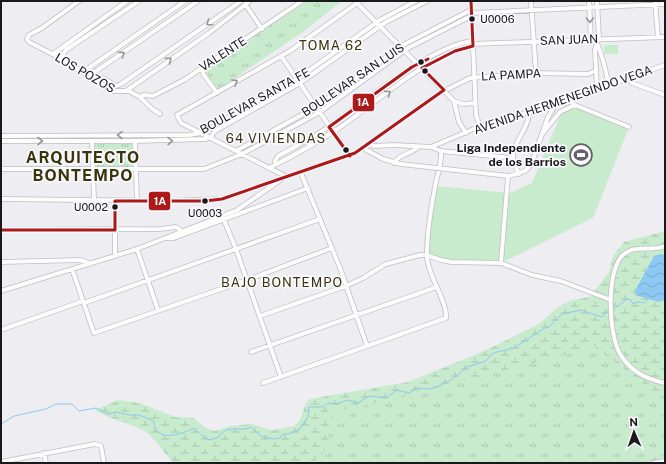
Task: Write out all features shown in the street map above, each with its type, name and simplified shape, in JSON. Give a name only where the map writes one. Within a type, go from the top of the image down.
[{"type":"street","name":"LOS POZOS","points":[[78,1],[42,28],[29,35],[27,39],[29,42],[60,58],[113,91],[126,91],[140,97],[151,108],[160,114]]},
{"type":"street","points":[[52,54],[128,1]]},
{"type":"street","points":[[60,58],[66,50],[139,1]]},
{"type":"street","points":[[84,72],[186,1]]},
{"type":"street","points":[[90,76],[198,1]]},
{"type":"street","points":[[96,81],[103,78],[116,86],[121,84],[243,2],[250,1]]},
{"type":"street","name":"VALENTE","points":[[140,97],[156,95],[184,80],[201,67],[262,29],[302,1]]},
{"type":"street","name":"BOULEVAR SANTA FE","points":[[1,136],[189,135],[201,133],[299,81],[376,23],[416,1]]},
{"type":"street","name":"BOULEVAR SANTA FE","points":[[1,141],[135,142],[201,140],[211,137],[216,131],[299,81],[380,27],[427,1]]},
{"type":"street","points":[[471,1],[475,103],[476,115],[480,127]]},
{"type":"street","points":[[531,1],[536,73]]},
{"type":"street","points":[[589,1],[596,41],[604,60],[609,85]]},
{"type":"street","points":[[597,1],[598,6],[595,50],[597,90]]},
{"type":"street","points":[[243,2],[262,29]]},
{"type":"street","points":[[126,91],[243,2]]},
{"type":"street","points":[[164,238],[174,238],[244,207],[285,176],[181,123],[177,115],[281,56],[357,2],[454,101],[459,122],[466,133]]},
{"type":"street","points":[[471,13],[656,3],[665,4]]},
{"type":"street","points":[[656,3],[658,37]]},
{"type":"street","name":"BOULEVAR SAN LUIS","points":[[236,151],[316,107],[400,47],[471,13]]},
{"type":"street","name":"BOULEVAR SAN LUIS","points":[[1,170],[204,169],[242,154],[320,112],[404,51],[471,13]]},
{"type":"street","name":"SAN JUAN","points":[[472,44],[596,41],[665,37]]},
{"type":"street","points":[[276,164],[275,161],[278,156],[329,127],[418,64],[459,44],[472,44]]},
{"type":"street","points":[[269,168],[334,132],[422,68],[472,44]]},
{"type":"street","points":[[281,56],[350,156]]},
{"type":"street","name":"AVENIDA HERMENEGINDO VEGA","points":[[369,144],[431,147],[480,127],[556,104],[665,65]]},
{"type":"street","points":[[201,67],[204,75],[217,93]]},
{"type":"street","name":"LA PAMPA","points":[[1,199],[137,201],[222,199],[285,176],[301,173],[350,156],[444,90],[474,77],[536,73],[588,74],[595,71]]},
{"type":"street","points":[[628,78],[632,83],[665,95]]},
{"type":"street","points":[[569,99],[575,105],[629,127]]},
{"type":"street","points":[[454,101],[463,104],[475,103]]},
{"type":"street","points":[[363,148],[383,159],[394,162],[441,167],[459,172],[508,176],[519,174],[531,165],[548,117],[556,104]]},
{"type":"street","points":[[542,135],[560,112],[575,105]]},
{"type":"street","points":[[519,174],[513,158],[528,122],[529,113]]},
{"type":"street","points":[[92,142],[94,201]]},
{"type":"street","points":[[135,142],[137,201]]},
{"type":"street","points":[[394,162],[399,157],[409,154],[418,147]]},
{"type":"street","points":[[431,147],[441,151],[513,158]]},
{"type":"street","points":[[263,383],[446,318],[437,287],[428,266],[426,255],[435,186],[441,167],[441,151]]},
{"type":"street","points":[[301,173],[332,248],[368,346]]},
{"type":"street","points":[[501,263],[508,176]]},
{"type":"street","points":[[1,291],[136,249],[182,231],[308,188]]},
{"type":"street","points":[[115,201],[115,255]]},
{"type":"street","points":[[223,217],[236,249],[281,377]]},
{"type":"street","points":[[1,330],[320,219]]},
{"type":"street","points":[[1,230],[115,230],[176,227],[182,231]]},
{"type":"street","points":[[665,246],[642,248],[624,254],[616,267],[611,300],[612,332],[618,352],[639,374],[665,383]]},
{"type":"street","points":[[72,269],[94,332],[247,280],[332,248]]},
{"type":"street","points":[[136,249],[158,310]]},
{"type":"street","points":[[260,316],[346,286],[386,264],[426,255],[451,262],[501,263],[532,275],[561,281],[611,300]]},
{"type":"street","points":[[1,262],[80,260],[90,263]]},
{"type":"street","points":[[251,352],[437,287]]},
{"type":"street","points":[[1,462],[99,444],[104,463]]},
{"type":"street","points":[[44,453],[46,463]]},
{"type":"street","points":[[653,463],[665,461]]},
{"type":"green space","points":[[303,1],[342,1],[300,34],[217,90],[206,73],[207,66],[293,10]]},
{"type":"green space","points":[[604,45],[618,45],[618,54],[604,54]]},
{"type":"green space","name":"Liga Independiente de los Barrios","points":[[567,100],[629,127],[593,218],[501,263],[451,262],[426,255],[428,242],[424,242],[433,187],[510,193],[532,183]]},
{"type":"green space","points":[[95,144],[132,144],[132,167],[95,167]]},
{"type":"green space","points":[[665,231],[665,463],[174,463],[149,434],[132,425],[95,410],[118,400],[140,403],[175,417],[194,418],[204,427],[214,431],[231,426],[252,424],[271,430],[294,426],[300,420],[306,403],[310,399],[408,382],[482,352],[539,324],[558,307],[572,300],[590,297],[609,272],[613,256],[624,242]]},
{"type":"green space","points":[[595,347],[656,393],[665,403],[665,456],[618,463],[313,463],[326,450],[334,410],[356,408]]},
{"type":"water","points":[[660,254],[665,255],[665,300],[659,302],[635,295],[636,289],[654,256]]},
{"type":"waterway","points":[[614,309],[627,299],[631,300],[633,304],[638,302],[645,303],[648,298]]},
{"type":"waterway","points":[[1,424],[14,416],[46,409],[56,404],[72,404],[79,411],[96,408],[108,414],[116,412],[129,415],[139,415],[154,421],[155,428],[159,433],[164,435],[183,433],[194,428],[201,435],[210,440],[219,437],[225,430],[247,429],[251,427],[261,436],[274,439],[280,438],[282,435],[300,429],[308,417],[309,407],[322,407],[329,403],[336,404],[348,400],[358,403],[369,396],[386,398],[397,390],[410,393],[415,388],[429,389],[437,387],[453,379],[467,367],[486,361],[493,353],[514,348],[550,326],[562,314],[581,310],[602,317],[608,310]]},
{"type":"transit line","name":"1A","points":[[1,230],[115,230],[115,201],[205,201],[222,199],[355,153],[444,90],[422,68],[455,51],[473,46],[471,1]]},
{"type":"transit line","name":"1A","points":[[350,156],[329,127],[412,67],[428,59]]},
{"type":"place","name":"U0006","points":[[472,19]]},
{"type":"place","name":"Liga Independiente de los Barrios","points":[[581,155]]},
{"type":"place","name":"U0003","points":[[205,201]]},
{"type":"place","name":"U0002","points":[[115,207]]},
{"type":"district","name":"TOMA 62","points":[[331,45]]},
{"type":"district","name":"64 VIVIENDAS","points":[[276,138]]},
{"type":"district","name":"ARQUITECTO BONTEMPO","points":[[83,166]]},
{"type":"district","name":"BAJO BONTEMPO","points":[[282,282]]}]
